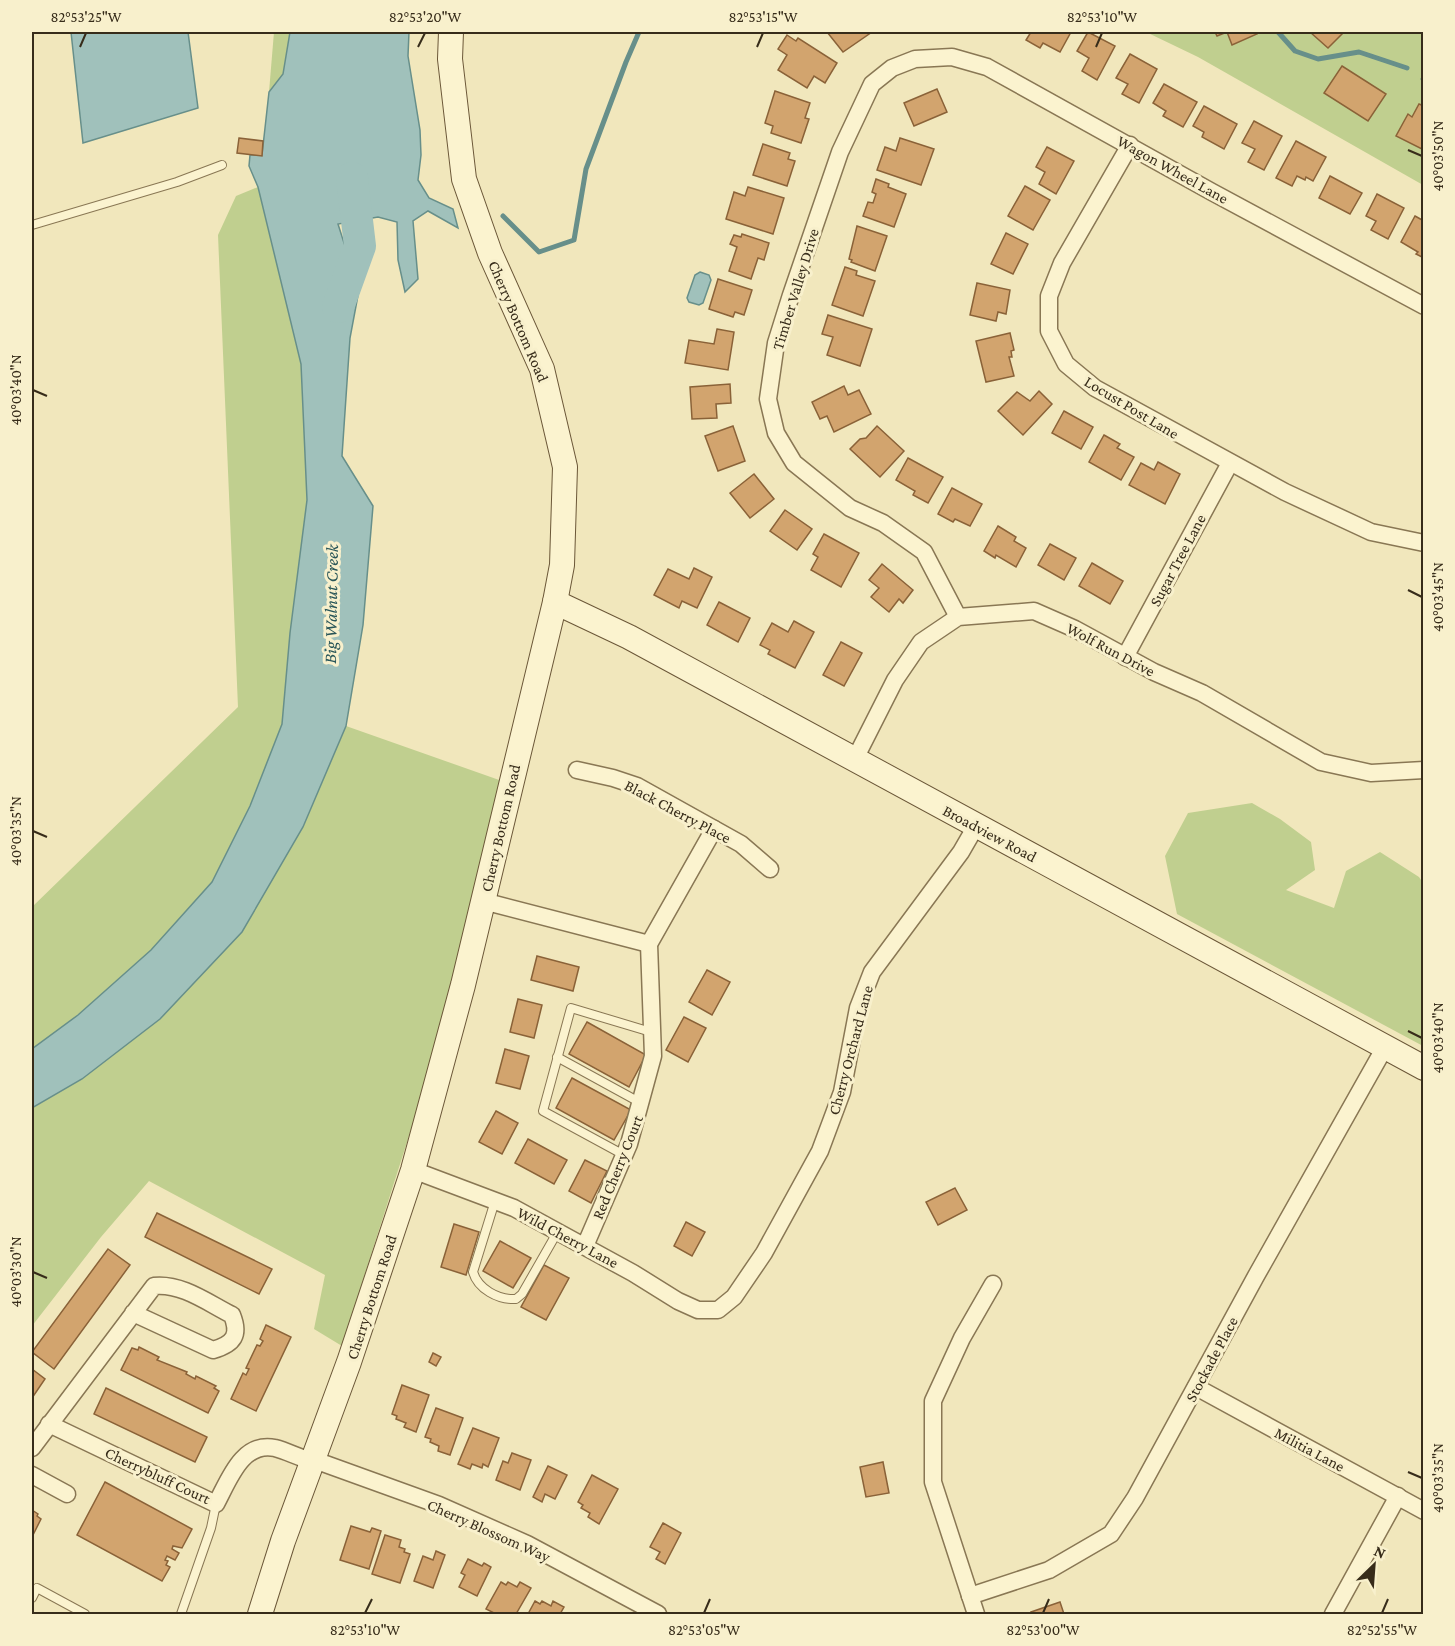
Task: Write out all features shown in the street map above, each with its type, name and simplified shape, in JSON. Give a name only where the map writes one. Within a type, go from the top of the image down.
[{"type":"main road","name":"Cherry Bottom Road","points":[[260,1614],[283,1541],[349,1362],[413,1170],[463,985],[562,565],[565,467],[542,369],[490,253],[464,179],[450,59],[451,32]]},
{"type":"main road","name":"Broadview Road","points":[[555,602],[639,643],[1424,1068]]},
{"type":"street","name":"Wagon Wheel Lane","points":[[915,59],[952,57],[987,67],[1424,306]]},
{"type":"street","name":"Timber Valley Drive","points":[[915,59],[892,68],[872,84],[840,152],[776,343],[768,399],[776,433],[794,463],[850,508],[883,523],[924,552],[958,617]]},
{"type":"street","name":"Locust Post Lane","points":[[1130,145],[1062,263],[1049,296],[1049,331],[1066,364],[1095,388],[1284,492],[1371,532],[1424,543]]},
{"type":"street","name":"Sugar Tree Lane","points":[[1125,657],[1230,463]]},
{"type":"street","name":"Wolf Run Drive","points":[[855,759],[895,680],[921,642],[958,617],[1034,611],[1075,629],[1125,657],[1202,693],[1321,762],[1371,773],[1424,770]]},
{"type":"street","name":"Black Cherry Place","points":[[577,770],[637,786],[741,844],[770,869]]},
{"type":"street","name":"Cherry Orchard Lane","points":[[717,1310],[734,1296],[764,1253],[820,1151],[842,1092],[858,1008],[872,972],[961,852],[976,826]]},
{"type":"street","points":[[483,901],[649,944],[714,829]]},
{"type":"street","name":"Red Cherry Court","points":[[585,1246],[624,1155],[642,1104],[653,1056],[649,944]]},
{"type":"street","name":"Stockade Place","points":[[970,1596],[1049,1570],[1111,1534],[1135,1498],[1256,1276],[1385,1047]]},
{"type":"street","name":"Wild Cherry Lane","points":[[413,1170],[514,1208],[633,1273],[678,1301],[698,1310],[717,1310]]},
{"type":"street","points":[[976,1614],[933,1482],[933,1401],[962,1338],[993,1284]]},
{"type":"street","points":[[32,1448],[49,1424],[133,1313],[154,1286],[178,1287],[232,1315],[236,1326],[234,1337],[226,1347],[213,1350],[133,1313]]},
{"type":"street","name":"Militia Lane","points":[[1196,1388],[1424,1511]]},
{"type":"street","name":"Cherrybluff Court","points":[[49,1424],[216,1504],[245,1455],[260,1448],[275,1448],[313,1462]]},
{"type":"street","name":"Cherry Blossom Way","points":[[313,1462],[320,1462],[439,1505],[527,1544],[658,1614]]},
{"type":"street","points":[[32,1475],[67,1494]]},
{"type":"street","points":[[1332,1614],[1398,1496]]},
{"type":"lane","points":[[32,225],[177,182],[222,165]]},
{"type":"lane","points":[[624,1155],[543,1111],[571,1008],[651,1032]]},
{"type":"lane","points":[[557,1057],[642,1104]]},
{"type":"lane","points":[[495,1201],[473,1272],[481,1287],[501,1298],[516,1299],[522,1294],[558,1232]]},
{"type":"lane","points":[[181,1614],[211,1528],[216,1504]]},
{"type":"lane","points":[[32,1598],[37,1588],[85,1614]]},
{"type":"green space","points":[[274,32],[290,32],[283,74],[269,92]]},
{"type":"green space","points":[[1146,32],[1423,32],[1423,185],[1198,57]]},
{"type":"green space","points":[[258,187],[301,364],[307,500],[290,633],[282,724],[250,806],[212,882],[151,950],[78,1015],[32,1049],[32,907],[238,707],[218,235],[236,196]]},
{"type":"green space","points":[[346,726],[502,781],[423,1092],[342,1346],[314,1329],[325,1275],[149,1181],[101,1237],[32,1326],[32,1108],[82,1079],[160,1019],[303,827]]},
{"type":"green space","points":[[1252,803],[1280,819],[1311,842],[1315,870],[1286,890],[1334,908],[1346,871],[1380,852],[1419,877],[1423,883],[1423,1046],[1177,914],[1165,856],[1188,813]]},
{"type":"water","points":[[71,32],[188,32],[198,108],[83,143]]},
{"type":"water","points":[[290,32],[409,32],[408,56],[420,130],[421,155],[418,180],[429,198],[453,209],[458,228],[428,211],[413,221],[418,279],[405,292],[398,260],[397,222],[378,217],[338,224],[359,290],[350,338],[342,456],[373,506],[363,625],[346,726],[303,827],[242,932],[160,1019],[82,1079],[32,1108],[32,1049],[78,1015],[151,950],[212,882],[250,806],[282,724],[290,633],[307,500],[301,364],[258,187],[249,166],[250,155],[262,155],[269,92],[283,74]]},
{"type":"water","points":[[700,272],[709,275],[711,280],[703,303],[699,305],[689,302],[687,298],[695,275]]},
{"type":"building","points":[[827,32],[872,32],[843,52]]},
{"type":"building","points":[[1031,32],[1071,32],[1060,52],[1043,43],[1040,48],[1026,40]]},
{"type":"building","points":[[1088,32],[1115,46],[1097,80],[1082,71],[1089,58],[1077,51]]},
{"type":"building","points":[[1215,32],[1227,32],[1217,36]]},
{"type":"building","points":[[1227,32],[1256,32],[1257,34],[1232,45]]},
{"type":"building","points":[[1310,32],[1344,32],[1328,48]]},
{"type":"building","points":[[787,35],[796,41],[798,38],[837,63],[825,83],[814,76],[807,88],[778,70],[787,55],[778,49]]},
{"type":"building","points":[[1130,54],[1157,69],[1139,103],[1122,94],[1128,84],[1116,78]]},
{"type":"building","points":[[1342,66],[1386,94],[1368,121],[1324,93]]},
{"type":"building","points":[[1164,84],[1197,102],[1183,127],[1163,116],[1166,111],[1153,103]]},
{"type":"building","points":[[937,89],[947,112],[914,126],[904,103]]},
{"type":"building","points":[[775,91],[810,103],[805,118],[809,119],[801,143],[771,133],[773,126],[765,123]]},
{"type":"building","points":[[1419,104],[1424,106],[1424,150],[1396,136],[1408,114],[1412,117]]},
{"type":"building","points":[[1204,106],[1237,124],[1224,149],[1202,137],[1204,132],[1193,126]]},
{"type":"building","points":[[1254,121],[1282,136],[1264,170],[1248,162],[1255,149],[1242,143]]},
{"type":"building","points":[[239,138],[263,141],[262,156],[237,153]]},
{"type":"building","points":[[900,138],[934,149],[921,185],[877,170],[885,147],[896,151]]},
{"type":"building","points":[[1296,141],[1326,157],[1313,181],[1297,176],[1292,186],[1276,178]]},
{"type":"building","points":[[763,144],[790,153],[788,159],[795,161],[787,186],[753,175]]},
{"type":"building","points":[[1047,147],[1074,161],[1056,194],[1039,184],[1045,172],[1036,167]]},
{"type":"building","points":[[1330,176],[1362,193],[1350,214],[1319,198]]},
{"type":"building","points":[[876,179],[906,194],[894,227],[863,216],[868,202],[873,203],[876,194],[872,192]]},
{"type":"building","points":[[1025,186],[1050,200],[1033,230],[1008,216]]},
{"type":"building","points":[[748,187],[784,198],[773,234],[726,219],[734,192],[745,196]]},
{"type":"building","points":[[1377,194],[1404,208],[1388,239],[1371,230],[1376,221],[1366,216]]},
{"type":"building","points":[[1415,216],[1424,221],[1424,258],[1401,242]]},
{"type":"building","points":[[857,226],[887,236],[875,271],[851,262],[852,260],[849,259]]},
{"type":"building","points":[[1006,233],[1028,244],[1013,274],[991,264]]},
{"type":"building","points":[[742,234],[769,243],[764,260],[758,258],[751,279],[729,271],[737,247],[730,244],[734,235],[741,237]]},
{"type":"building","points":[[845,267],[857,271],[856,275],[875,281],[863,316],[832,305]]},
{"type":"building","points":[[718,279],[752,290],[744,315],[735,312],[733,317],[709,309]]},
{"type":"building","points":[[977,283],[1010,290],[1006,314],[998,312],[996,321],[970,315]]},
{"type":"building","points":[[828,315],[872,329],[860,366],[827,355],[833,337],[822,334]]},
{"type":"building","points":[[717,329],[734,332],[728,370],[685,363],[689,340],[714,344]]},
{"type":"building","points":[[1010,333],[1014,350],[1011,351],[1012,357],[1009,357],[1014,376],[986,382],[976,341]]},
{"type":"building","points":[[730,384],[731,403],[716,404],[717,418],[692,419],[690,387]]},
{"type":"building","points":[[844,386],[848,395],[859,390],[871,414],[834,432],[827,416],[820,419],[812,402]]},
{"type":"building","points":[[1039,391],[1052,404],[1023,435],[998,411],[1017,392],[1030,401]]},
{"type":"building","points":[[1064,411],[1093,427],[1081,449],[1052,433]]},
{"type":"building","points":[[733,426],[745,461],[718,471],[705,436]]},
{"type":"building","points":[[877,426],[904,451],[880,477],[850,449],[860,439],[866,438]]},
{"type":"building","points":[[1104,435],[1120,444],[1117,448],[1134,457],[1121,480],[1089,462]]},
{"type":"building","points":[[908,458],[943,477],[928,503],[913,495],[915,491],[896,480]]},
{"type":"building","points":[[1158,462],[1180,474],[1165,504],[1129,485],[1141,463],[1154,470]]},
{"type":"building","points":[[754,474],[774,499],[750,518],[730,493]]},
{"type":"building","points":[[952,488],[982,504],[970,526],[955,519],[953,522],[938,514]]},
{"type":"building","points":[[785,510],[812,529],[797,550],[770,531]]},
{"type":"building","points":[[998,526],[1016,537],[1014,541],[1026,548],[1016,567],[984,551]]},
{"type":"building","points":[[824,534],[859,553],[841,587],[811,570],[818,557],[813,554]]},
{"type":"building","points":[[1050,544],[1076,558],[1064,580],[1038,565]]},
{"type":"building","points":[[1092,563],[1123,581],[1110,604],[1079,586]]},
{"type":"building","points":[[882,564],[913,590],[903,603],[899,599],[889,612],[871,597],[879,588],[869,580]]},
{"type":"building","points":[[694,568],[712,577],[697,608],[682,601],[679,608],[654,595],[668,569],[689,579]]},
{"type":"building","points":[[719,602],[750,618],[738,642],[707,625]]},
{"type":"building","points":[[794,621],[814,632],[795,668],[768,654],[770,650],[760,645],[772,623],[788,632]]},
{"type":"building","points":[[841,642],[862,653],[844,686],[823,675]]},
{"type":"building","points":[[537,956],[579,967],[573,991],[531,980]]},
{"type":"building","points":[[707,970],[730,982],[712,1015],[689,1002]]},
{"type":"building","points":[[518,999],[542,1005],[534,1038],[510,1032]]},
{"type":"building","points":[[684,1017],[706,1028],[688,1062],[666,1050]]},
{"type":"building","points":[[587,1022],[646,1055],[629,1087],[569,1054]]},
{"type":"building","points":[[505,1049],[529,1056],[520,1089],[496,1083]]},
{"type":"building","points":[[572,1078],[631,1110],[614,1140],[556,1108]]},
{"type":"building","points":[[496,1111],[518,1123],[502,1154],[479,1142]]},
{"type":"building","points":[[528,1139],[567,1160],[554,1184],[515,1163]]},
{"type":"building","points":[[585,1160],[607,1171],[591,1203],[569,1191]]},
{"type":"building","points":[[955,1188],[967,1210],[938,1225],[926,1202]]},
{"type":"building","points":[[157,1213],[272,1269],[259,1294],[145,1237]]},
{"type":"building","points":[[686,1222],[705,1232],[692,1256],[674,1246]]},
{"type":"building","points":[[454,1224],[479,1232],[466,1275],[441,1267]]},
{"type":"building","points":[[500,1241],[531,1258],[513,1288],[483,1271]]},
{"type":"building","points":[[108,1249],[130,1265],[54,1369],[32,1352]]},
{"type":"building","points":[[544,1265],[569,1278],[546,1320],[521,1307]]},
{"type":"building","points":[[266,1325],[291,1337],[256,1411],[231,1399],[243,1373],[246,1375],[249,1369],[246,1368],[257,1345],[260,1346],[263,1341],[260,1339]]},
{"type":"building","points":[[139,1347],[159,1357],[157,1360],[187,1372],[186,1374],[195,1379],[196,1376],[216,1386],[214,1388],[219,1391],[208,1413],[121,1370],[132,1348],[138,1350]]},
{"type":"building","points":[[433,1353],[441,1357],[436,1366],[429,1362]]},
{"type":"building","points":[[32,1369],[45,1379],[32,1398]]},
{"type":"building","points":[[402,1385],[429,1395],[416,1432],[404,1427],[406,1423],[396,1419],[397,1416],[392,1414]]},
{"type":"building","points":[[106,1388],[207,1437],[195,1462],[94,1414]]},
{"type":"building","points":[[436,1408],[463,1418],[450,1455],[438,1451],[439,1446],[425,1437]]},
{"type":"building","points":[[473,1428],[499,1438],[488,1467],[483,1464],[482,1468],[472,1464],[470,1469],[458,1464]]},
{"type":"building","points":[[512,1453],[531,1460],[520,1490],[496,1480],[503,1461],[508,1463]]},
{"type":"building","points":[[883,1462],[889,1493],[866,1497],[860,1467]]},
{"type":"building","points":[[548,1466],[567,1475],[555,1499],[545,1494],[542,1502],[533,1497]]},
{"type":"building","points":[[592,1475],[618,1489],[599,1524],[588,1517],[590,1513],[581,1508],[583,1505],[578,1502]]},
{"type":"building","points":[[105,1482],[192,1529],[182,1548],[173,1546],[172,1549],[179,1553],[175,1560],[167,1556],[166,1565],[170,1567],[162,1581],[77,1535]]},
{"type":"building","points":[[32,1510],[41,1519],[32,1537]]},
{"type":"building","points":[[663,1523],[681,1533],[665,1564],[656,1559],[660,1552],[650,1547]]},
{"type":"building","points":[[351,1526],[370,1532],[372,1528],[381,1531],[369,1569],[340,1560]]},
{"type":"building","points":[[385,1535],[401,1540],[399,1547],[410,1554],[400,1583],[372,1574]]},
{"type":"building","points":[[436,1551],[445,1555],[433,1588],[414,1581],[423,1556],[433,1560]]},
{"type":"building","points":[[468,1559],[482,1566],[484,1563],[491,1567],[477,1596],[459,1587],[465,1575],[461,1573]]},
{"type":"building","points":[[501,1582],[506,1585],[508,1582],[517,1587],[520,1582],[531,1588],[516,1614],[496,1614],[486,1609]]},
{"type":"building","points":[[535,1601],[540,1604],[542,1601],[551,1606],[553,1601],[564,1607],[560,1614],[528,1614]]},
{"type":"building","points":[[1060,1602],[1064,1614],[1032,1614],[1031,1612]]},
{"type":"waterway","points":[[503,216],[539,252],[574,240],[586,169],[639,32]]},
{"type":"waterway","points":[[1278,32],[1295,51],[1318,59],[1359,52],[1407,68]]},
{"type":"waterway","name":"Big Walnut Creek","points":[[338,307],[360,246],[352,178]]}]
